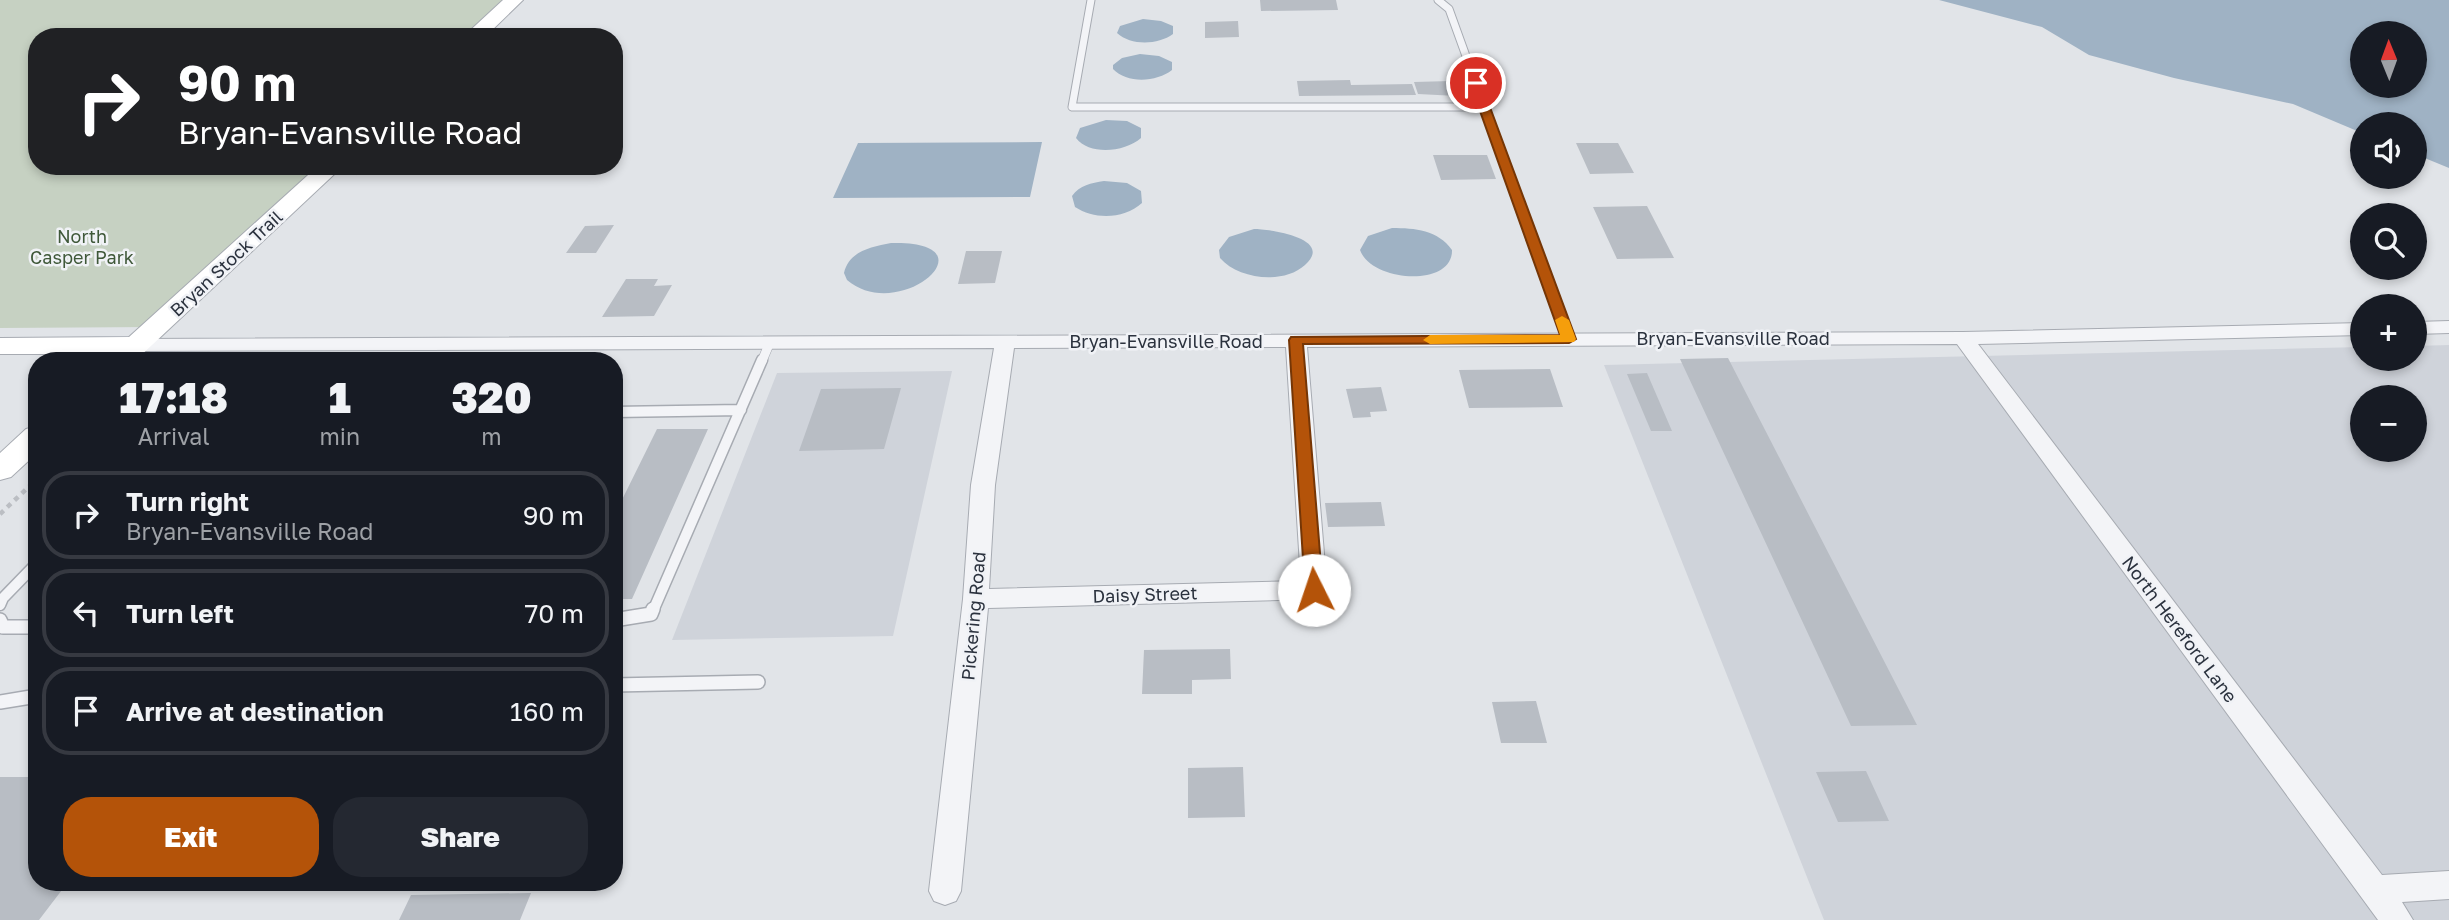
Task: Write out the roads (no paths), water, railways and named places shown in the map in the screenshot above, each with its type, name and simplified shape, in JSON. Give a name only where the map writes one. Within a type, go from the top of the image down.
[{"type":"main road","points":[[484,28],[514,0]]},
{"type":"main road","name":"Bryan Stock Trail","points":[[130,352],[322,175]]},
{"type":"main road","points":[[0,346],[111,352]]},
{"type":"main road","points":[[0,470],[28,444]]},
{"type":"street","points":[[2427,328],[2449,327]]},
{"type":"street","name":"Bryan-Evansville Road","points":[[187,352],[770,342],[1963,338],[2350,329]]},
{"type":"street","name":"North Hereford Lane","points":[[1963,338],[2397,920]]},
{"type":"street","name":"Daisy Street","points":[[975,599],[1314,590],[1296,340]]},
{"type":"street","name":"Pickering Road","points":[[945,891],[975,599],[983,485],[1005,342]]},
{"type":"street","points":[[2374,889],[2449,885]]},
{"type":"lane","points":[[1091,0],[1072,107],[1484,107]]},
{"type":"lane","points":[[1438,0],[1449,9],[1569,339]]},
{"type":"lane","points":[[623,618],[650,614],[770,342]]},
{"type":"lane","points":[[623,412],[741,410]]},
{"type":"lane","points":[[0,605],[3,597],[28,572]]},
{"type":"lane","points":[[0,620],[3,627],[28,627]]},
{"type":"lane","points":[[623,685],[758,682]]},
{"type":"lane","points":[[0,702],[28,696]]},
{"type":"water","points":[[1939,0],[2449,0],[2449,168],[2427,159],[2427,112],[2350,112],[2350,128],[2293,104],[2174,78],[2089,55],[2042,27]]},
{"type":"water","points":[[1143,19],[1161,21],[1173,26],[1173,34],[1145,43],[1130,40],[1117,33],[1120,26]]},
{"type":"water","points":[[1140,54],[1159,56],[1172,62],[1172,70],[1158,77],[1142,80],[1126,77],[1113,69],[1113,65],[1122,58]]},
{"type":"water","points":[[1106,120],[1127,121],[1141,128],[1141,138],[1117,149],[1098,150],[1082,144],[1076,138],[1080,128]]},
{"type":"water","points":[[1042,142],[1030,197],[833,198],[858,143]]},
{"type":"water","points":[[1104,181],[1127,183],[1141,191],[1142,203],[1127,212],[1109,216],[1091,214],[1075,207],[1072,196],[1075,192],[1086,185]]},
{"type":"water","points":[[1392,228],[1417,230],[1440,238],[1452,250],[1449,262],[1440,271],[1426,275],[1394,274],[1379,269],[1367,261],[1360,250],[1368,236]]},
{"type":"water","points":[[1254,229],[1296,237],[1312,248],[1312,256],[1305,265],[1285,275],[1261,277],[1238,271],[1220,258],[1219,250],[1229,237]]},
{"type":"water","points":[[891,243],[922,246],[936,254],[938,265],[929,277],[912,287],[891,293],[868,291],[847,280],[844,273],[856,255],[869,248]]},
{"type":"park label","name":"North Casper Park","points":[[82,246]]}]
